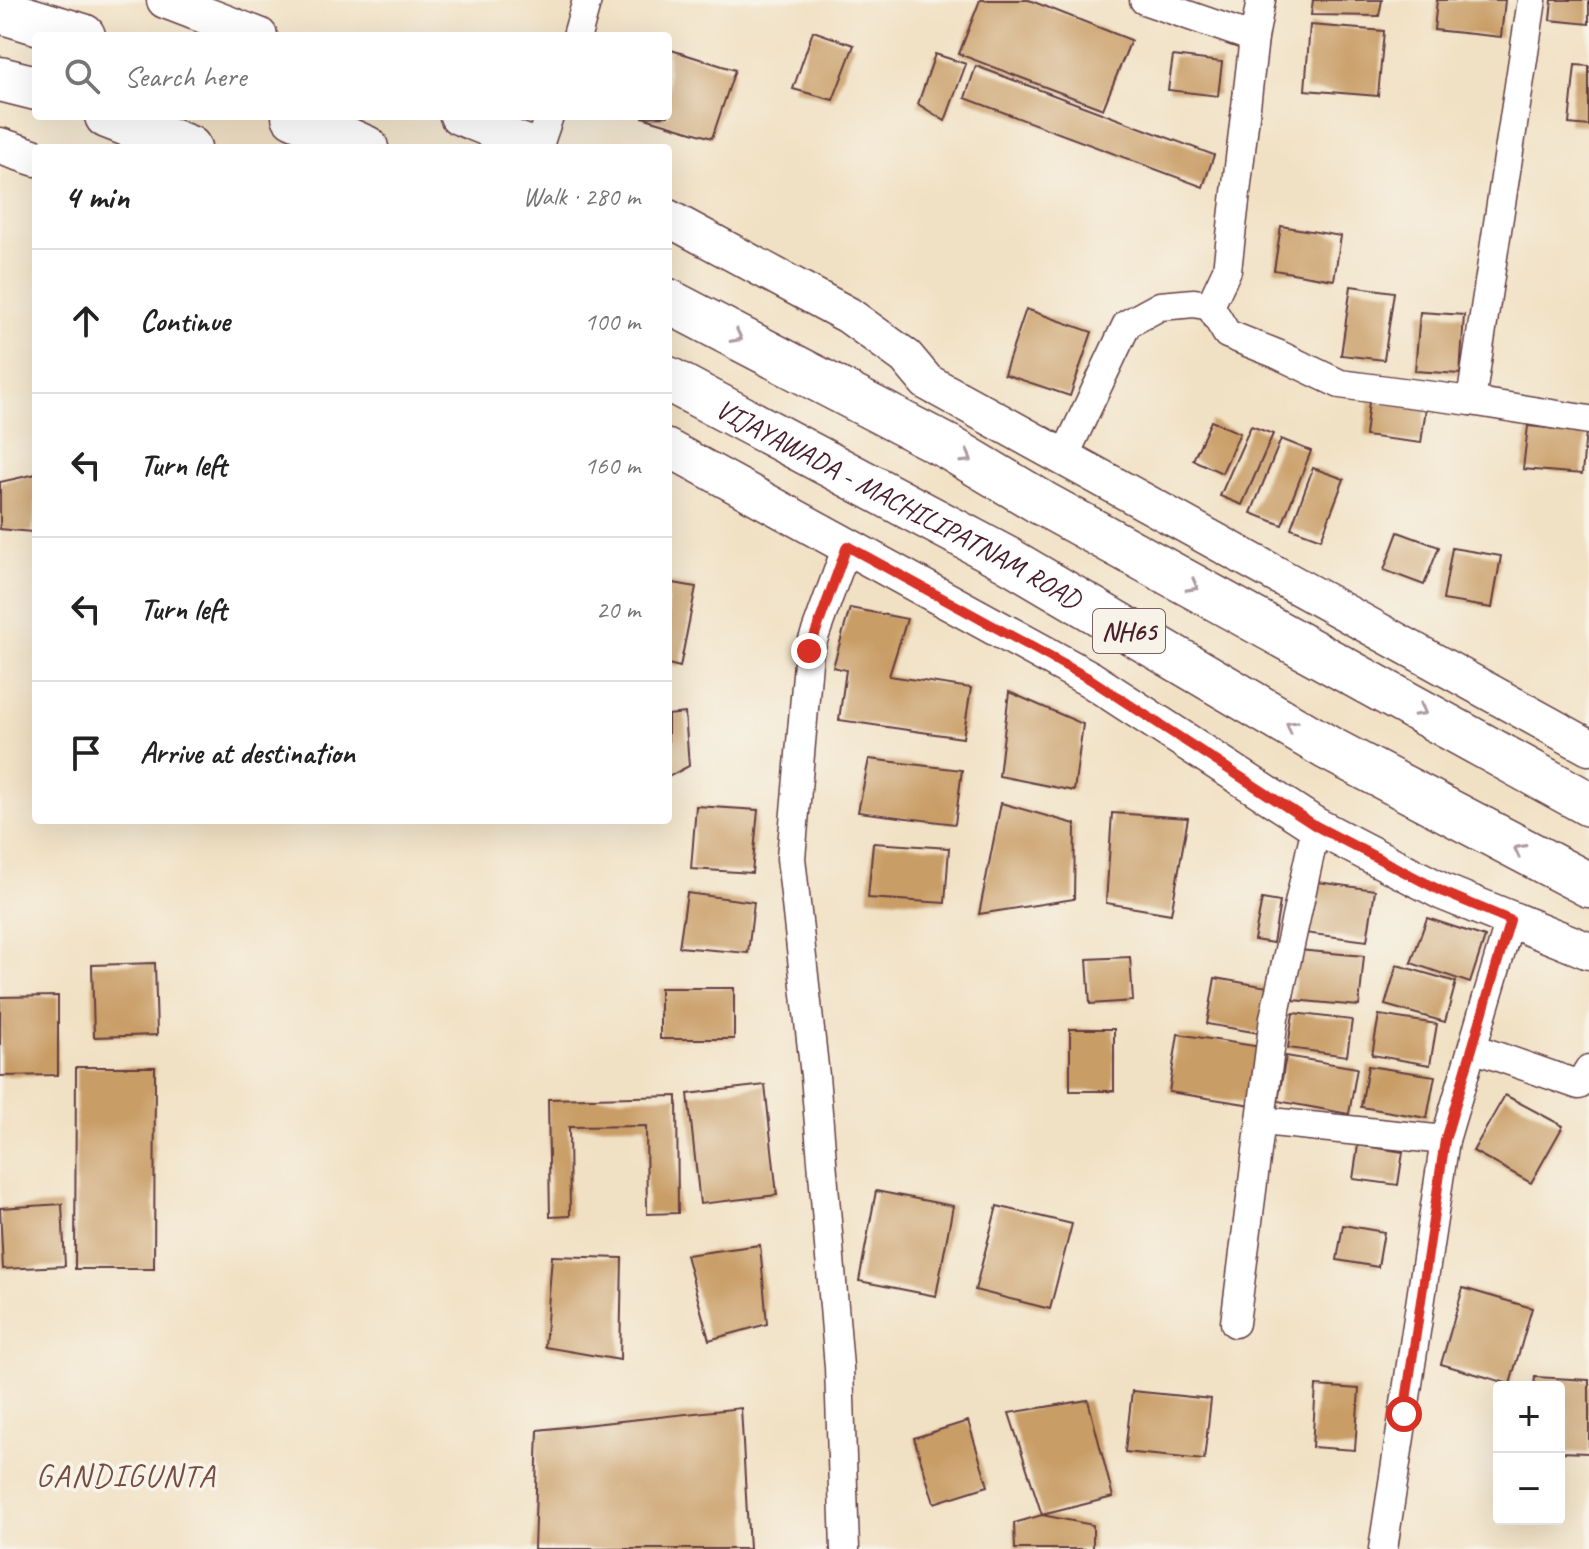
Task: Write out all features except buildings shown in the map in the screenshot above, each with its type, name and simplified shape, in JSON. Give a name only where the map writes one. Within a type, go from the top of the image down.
[{"type":"highway","points":[[0,11],[70,32]]},
{"type":"highway","points":[[0,79],[32,87]]},
{"type":"highway","points":[[117,120],[179,144]]},
{"type":"highway","points":[[303,120],[357,144]]},
{"type":"highway","name":"NH65","points":[[672,303],[948,447],[1056,510],[1589,804]]},
{"type":"highway","name":"VIJAYAWADA - MACHILIPATNAM ROAD","points":[[672,381],[1007,559],[1328,748],[1589,885]]},
{"type":"street","points":[[165,0],[249,32]]},
{"type":"street","points":[[578,32],[587,0]]},
{"type":"street","points":[[1144,0],[1254,38]]},
{"type":"street","points":[[1210,306],[1227,270],[1261,0]]},
{"type":"street","points":[[1471,401],[1532,0]]},
{"type":"street","points":[[468,120],[528,144]]},
{"type":"street","points":[[539,144],[548,120]]},
{"type":"street","points":[[0,146],[32,157]]},
{"type":"street","points":[[672,220],[848,315],[906,357],[927,382],[1589,747]]},
{"type":"street","points":[[1064,457],[1127,324],[1160,306],[1194,303],[1210,306],[1227,334],[1340,384],[1589,420]]},
{"type":"street","points":[[672,450],[1090,679],[1316,826],[1443,892],[1589,951]]},
{"type":"street","points":[[845,1549],[839,1367],[815,1076],[791,858],[809,651],[847,546]]},
{"type":"street","points":[[1235,1323],[1274,1018],[1316,826]]},
{"type":"street","points":[[1383,1549],[1445,1140],[1510,920]]},
{"type":"street","points":[[1473,1048],[1579,1085],[1589,1069]]},
{"type":"street","points":[[1261,1121],[1445,1140]]},
{"type":"district","name":"GANDIGUNTA","points":[[126,1475]]},
{"type":"route","points":[[809,651],[847,546],[1090,679],[1316,826],[1443,892],[1510,920],[1445,1140],[1404,1414]]}]
